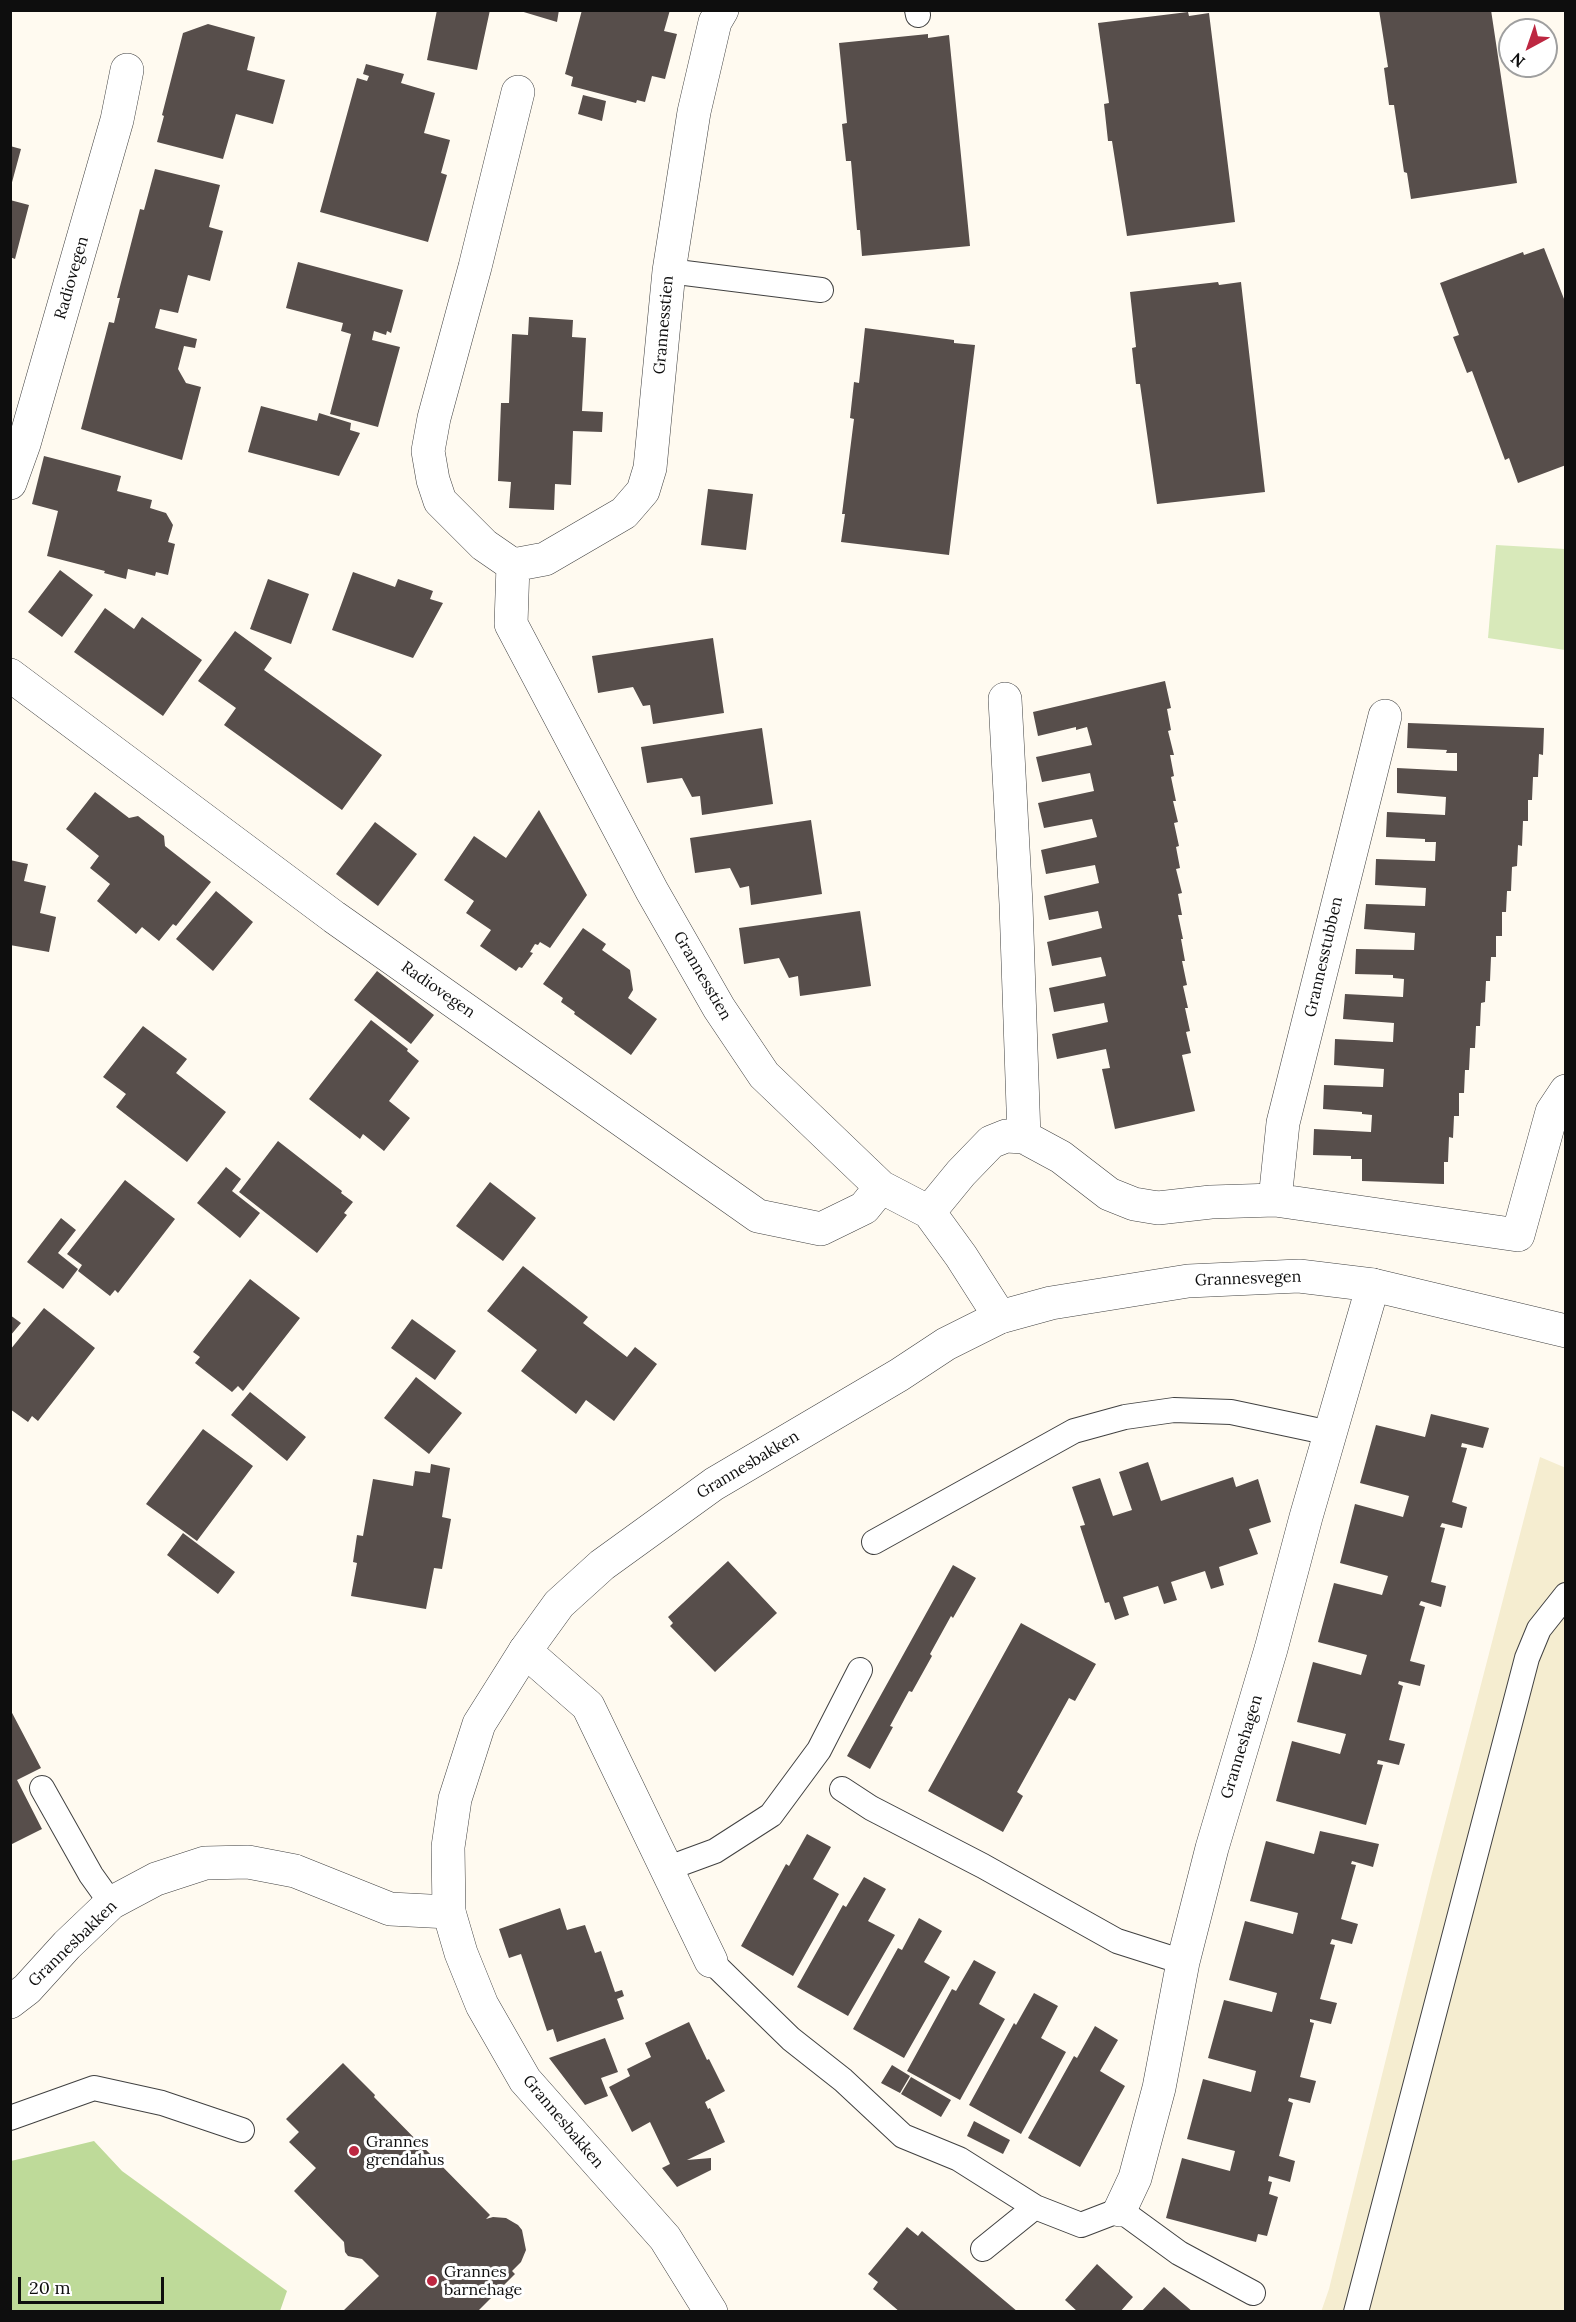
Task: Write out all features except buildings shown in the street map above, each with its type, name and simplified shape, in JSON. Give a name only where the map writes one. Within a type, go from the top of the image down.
[{"type":"street","name":"Grannesstien","points":[[723,10],[715,22],[694,112],[669,271],[650,468],[643,490],[624,513],[545,559],[513,565],[511,624],[646,880],[719,1008],[764,1075],[881,1187],[929,1212],[961,1256],[1000,1317]]},
{"type":"street","name":"Radiovegen","points":[[10,483],[24,444],[117,120],[127,70]]},
{"type":"street","points":[[513,565],[484,545],[440,501],[433,480],[428,451],[434,418],[475,267],[518,92]]},
{"type":"street","name":"Radiovegen","points":[[10,675],[334,917],[758,1216],[821,1229],[864,1208],[881,1187]]},
{"type":"street","points":[[1005,699],[1016,892],[1024,1137]]},
{"type":"street","name":"Grannesstubben","points":[[1275,1200],[1283,1123],[1385,716]]},
{"type":"street","points":[[929,1212],[961,1173],[991,1142],[1006,1136],[1024,1137],[1061,1157],[1109,1194],[1134,1204],[1158,1208],[1210,1202],[1275,1200],[1518,1235],[1552,1112],[1566,1090]]},
{"type":"street","name":"Grannesvegen","points":[[1000,1317],[1051,1303],[1188,1281],[1299,1276],[1373,1285],[1566,1331]]},
{"type":"street","name":"Granneshagen","points":[[1120,2210],[1135,2178],[1159,2088],[1183,1962],[1215,1837],[1271,1649],[1373,1285]]},
{"type":"street","name":"Grannesbakken","points":[[711,2312],[665,2238],[525,2080],[482,2005],[461,1953],[449,1912],[448,1847],[455,1798],[479,1724],[525,1650],[559,1604],[602,1565],[714,1484],[899,1375],[946,1344],[1000,1317]]},
{"type":"street","points":[[525,1650],[588,1706],[711,1961]]},
{"type":"street","name":"Grannesbakken","points":[[10,2002],[27,1989],[67,1945],[111,1903],[156,1879],[204,1863],[248,1862],[296,1871],[390,1909],[449,1912]]},
{"type":"lane","points":[[669,271],[822,290]]},
{"type":"lane","points":[[874,1542],[1074,1431],[1125,1417],[1174,1410],[1231,1413],[1330,1432]]},
{"type":"lane","points":[[1356,2312],[1527,1658],[1539,1629],[1566,1595]]},
{"type":"lane","points":[[666,1869],[715,1851],[771,1815],[819,1750],[860,1670]]},
{"type":"lane","points":[[42,1788],[91,1875],[111,1903]]},
{"type":"lane","points":[[842,1789],[871,1808],[983,1866],[1117,1941],[1183,1962]]},
{"type":"lane","points":[[711,1961],[791,2039],[843,2080],[903,2136],[959,2159],[1035,2207],[1081,2224],[1120,2210],[1179,2253],[1253,2293]]},
{"type":"lane","points":[[10,2118],[94,2088],[162,2103],[242,2130]]},
{"type":"lane","points":[[983,2249],[1035,2207]]},
{"type":"shaded area","points":[[1540,1457],[1566,1468],[1565,2311],[1321,2312],[1329,2289],[1431,1877]]},
{"type":"green space","points":[[1496,545],[1565,549],[1565,650],[1488,638]]},
{"type":"green space","points":[[94,2141],[122,2171],[287,2291],[280,2311],[11,2311],[11,2161]]},
{"type":"place","name":"Grannes grendahus","points":[[354,2151]]},
{"type":"place","name":"Grannes barnehage","points":[[432,2281]]}]
